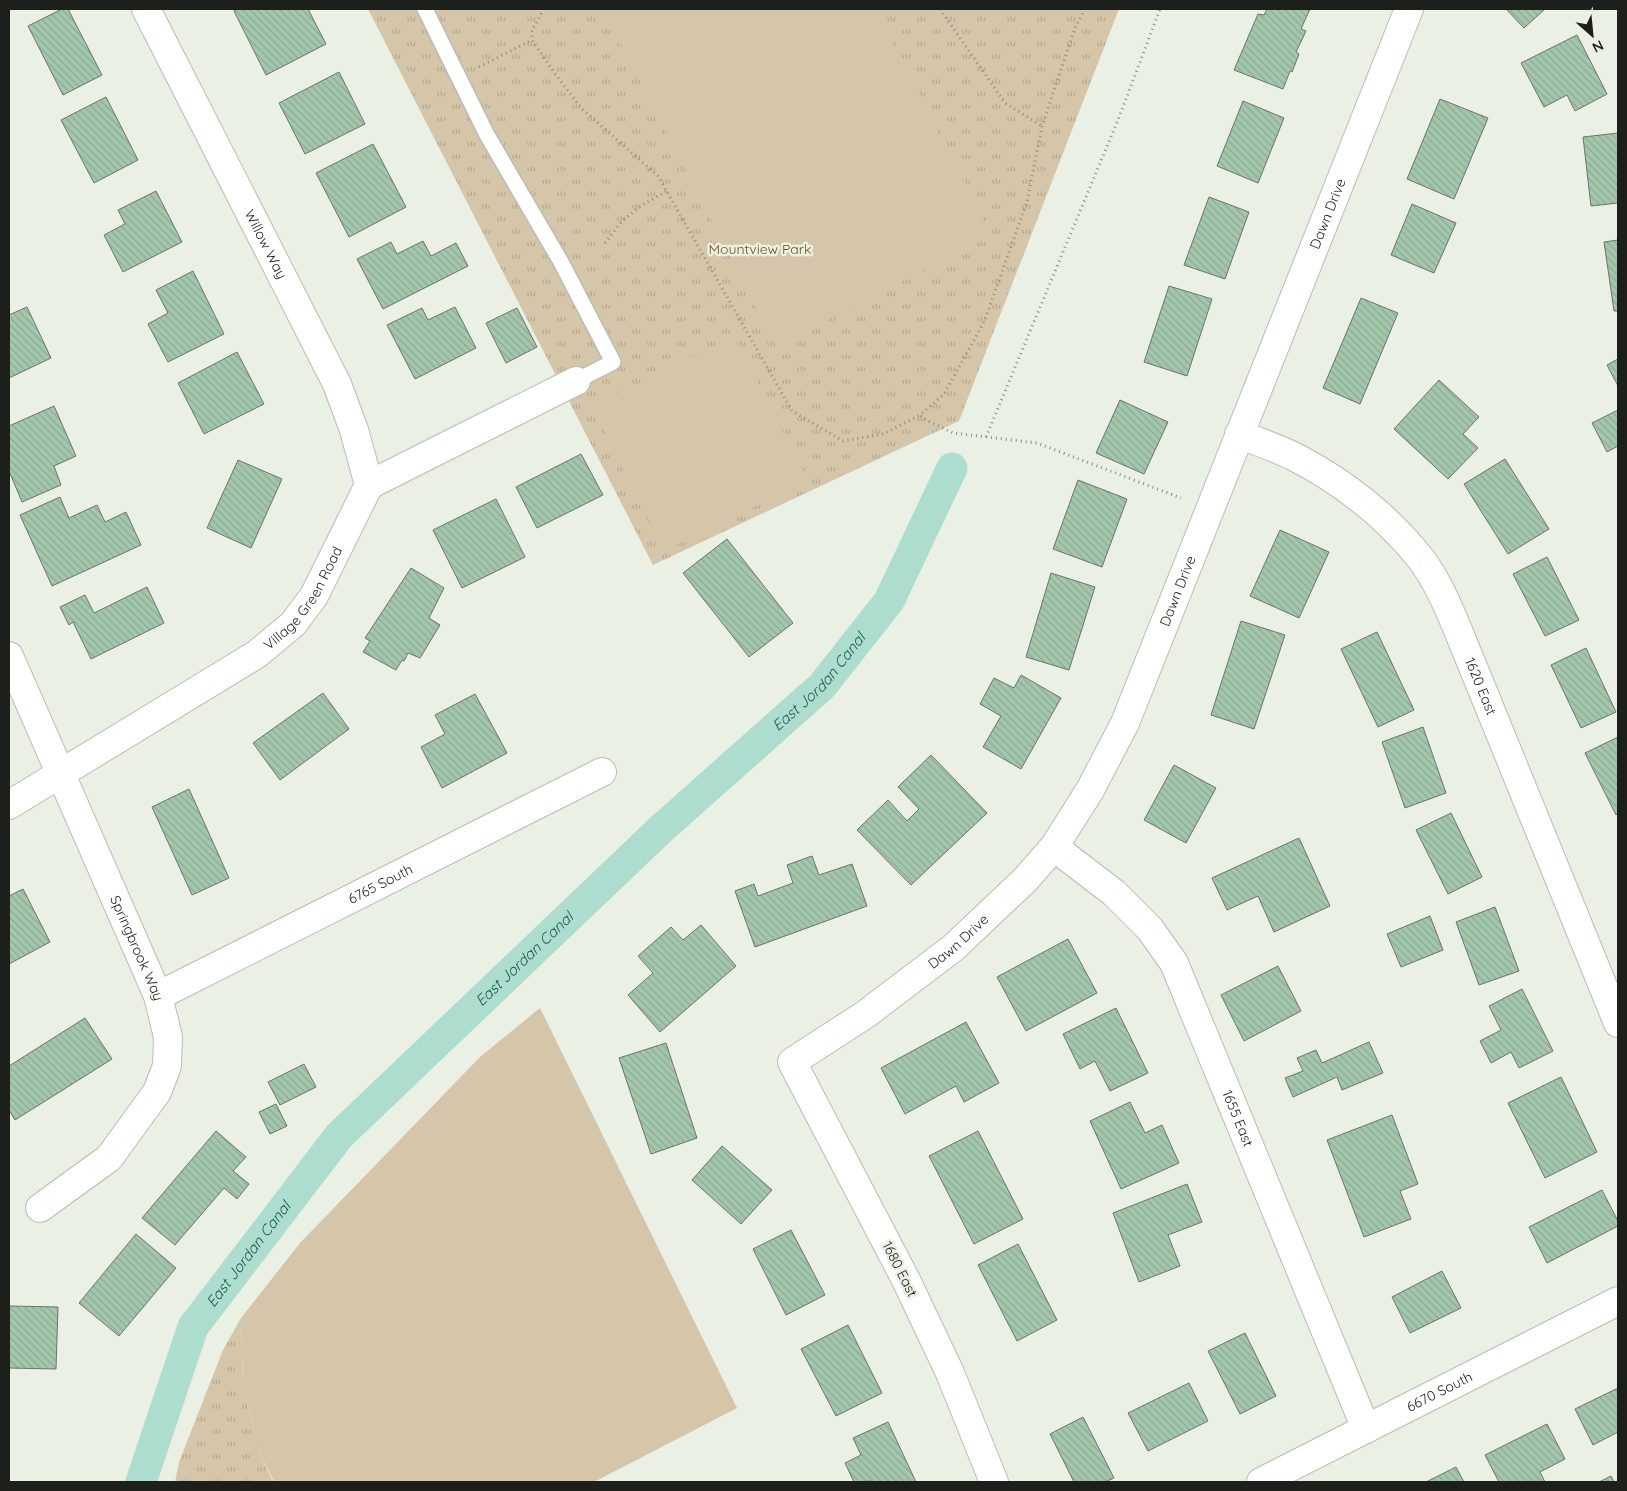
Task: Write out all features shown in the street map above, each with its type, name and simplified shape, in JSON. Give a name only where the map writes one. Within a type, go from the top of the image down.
[{"type":"street","name":"Willow Way","points":[[146,9],[337,384],[354,430],[369,485]]},
{"type":"street","name":"Dawn Drive","points":[[792,1062],[866,1014],[953,948],[1025,880],[1054,847],[1090,790],[1125,724],[1408,9]]},
{"type":"street","points":[[369,485],[576,381]]},
{"type":"street","name":"1620 East","points":[[1239,434],[1294,457],[1345,486],[1388,522],[1422,560],[1445,600],[1462,640],[1618,1023]]},
{"type":"street","name":"Village Green Road","points":[[9,805],[257,654],[294,624],[314,596],[369,485]]},
{"type":"street","name":"Springbrook Way","points":[[9,656],[158,996],[168,1037],[167,1066],[157,1092],[109,1158],[40,1208]]},
{"type":"street","name":"6765 South","points":[[158,996],[602,772]]},
{"type":"street","name":"1655 East","points":[[1054,847],[1114,893],[1150,928],[1174,963],[1366,1429]]},
{"type":"street","name":"1680 East","points":[[792,1062],[906,1280],[950,1373],[994,1482]]},
{"type":"street","name":"6670 South","points":[[1261,1482],[1618,1301]]},
{"type":"lane","points":[[425,9],[487,134],[562,262],[613,362],[576,381]]},
{"type":"path","points":[[544,9],[532,30],[532,40],[553,71],[582,108],[658,176],[792,411],[842,441],[883,434],[920,415],[944,394],[984,322],[1027,202],[1042,126],[1075,28],[1086,9]]},
{"type":"path","points":[[940,9],[1005,103],[1042,126]]},
{"type":"path","points":[[986,437],[1118,120],[1160,9]]},
{"type":"path","points":[[459,77],[532,40]]},
{"type":"path","points":[[605,243],[622,221],[642,205],[667,191]]},
{"type":"path","points":[[920,415],[926,420],[953,433],[1036,443],[1182,498]]},
{"type":"green space","name":"Mountview Park","points":[[368,9],[1119,9],[959,421],[653,565]]},
{"type":"green space","points":[[603,9],[875,9],[991,236],[776,346]]},
{"type":"green space","points":[[734,336],[808,480],[664,551],[592,406]]},
{"type":"green space","points":[[540,1008],[737,1408],[594,1482],[274,1482],[261,1455],[243,1388],[241,1318],[300,1243],[480,1057]]},
{"type":"green space","points":[[241,1318],[243,1388],[261,1455],[273,1482],[175,1482],[179,1462],[223,1350]]},
{"type":"building","points":[[62,9],[68,9],[102,75],[63,95],[28,26]]},
{"type":"building","points":[[238,9],[308,9],[326,44],[266,75],[234,11]]},
{"type":"building","points":[[1267,9],[1310,9],[1301,29],[1306,31],[1296,52],[1299,54],[1283,89],[1234,70],[1258,14],[1264,15]]},
{"type":"building","points":[[1506,9],[1545,9],[1524,28]]},
{"type":"building","points":[[1577,35],[1607,94],[1575,111],[1567,95],[1544,107],[1521,63]]},
{"type":"building","points":[[339,72],[365,124],[305,154],[279,103]]},
{"type":"building","points":[[106,97],[138,160],[94,183],[61,120]]},
{"type":"building","points":[[1440,99],[1488,118],[1454,199],[1407,179]]},
{"type":"building","points":[[1243,101],[1284,118],[1258,183],[1217,166]]},
{"type":"building","points":[[1618,133],[1618,203],[1591,206],[1583,137]]},
{"type":"building","points":[[373,144],[406,207],[349,237],[316,173]]},
{"type":"building","points":[[156,191],[182,242],[123,272],[104,235],[125,224],[118,210]]},
{"type":"building","points":[[1209,197],[1249,212],[1225,279],[1184,265]]},
{"type":"building","points":[[1412,204],[1456,223],[1434,273],[1391,255]]},
{"type":"building","points":[[1618,240],[1618,311],[1614,311],[1604,242]]},
{"type":"building","points":[[423,241],[431,256],[456,243],[468,266],[383,309],[357,259],[391,242],[397,254]]},
{"type":"building","points":[[193,271],[224,334],[168,362],[148,324],[168,313],[156,290]]},
{"type":"building","points":[[1169,286],[1212,299],[1187,376],[1144,362]]},
{"type":"building","points":[[1361,298],[1398,313],[1360,404],[1323,388]]},
{"type":"building","points":[[27,307],[51,358],[9,378],[9,315]]},
{"type":"building","points":[[455,307],[476,348],[415,379],[387,325],[422,308],[428,320]]},
{"type":"building","points":[[517,308],[537,347],[506,363],[486,323]]},
{"type":"building","points":[[237,352],[264,404],[204,434],[178,383]]},
{"type":"building","points":[[1618,359],[1618,386],[1607,365]]},
{"type":"building","points":[[1439,380],[1479,417],[1463,434],[1478,448],[1448,479],[1394,429]]},
{"type":"building","points":[[1120,400],[1168,422],[1144,474],[1096,453]]},
{"type":"building","points":[[54,406],[76,456],[54,466],[61,485],[22,502],[9,471],[9,426]]},
{"type":"building","points":[[1618,410],[1618,446],[1607,452],[1592,423]]},
{"type":"building","points":[[581,454],[603,495],[537,528],[516,487]]},
{"type":"building","points":[[1505,459],[1549,529],[1508,554],[1464,484]]},
{"type":"building","points":[[238,460],[282,479],[251,548],[207,528]]},
{"type":"building","points":[[1078,480],[1127,499],[1102,567],[1053,549]]},
{"type":"building","points":[[60,497],[69,518],[97,505],[105,522],[126,512],[141,545],[52,586],[20,515]]},
{"type":"building","points":[[496,499],[525,557],[462,588],[433,530]]},
{"type":"building","points":[[1280,530],[1329,552],[1299,618],[1250,596]]},
{"type":"building","points":[[727,539],[793,623],[749,657],[683,573]]},
{"type":"building","points":[[1547,557],[1579,620],[1545,636],[1513,574]]},
{"type":"building","points":[[411,568],[444,588],[429,618],[440,625],[420,658],[408,653],[396,670],[363,652],[370,641],[365,638]]},
{"type":"building","points":[[1051,573],[1095,587],[1069,670],[1026,657]]},
{"type":"building","points":[[147,587],[164,623],[91,659],[73,622],[69,625],[60,607],[85,595],[94,613]]},
{"type":"building","points":[[1241,621],[1285,635],[1254,729],[1211,715]]},
{"type":"building","points":[[1377,632],[1414,710],[1378,727],[1341,649]]},
{"type":"building","points":[[1586,648],[1616,712],[1581,728],[1551,665]]},
{"type":"building","points":[[1021,675],[1061,698],[1021,769],[983,747],[1001,716],[980,704],[994,678],[1014,688]]},
{"type":"building","points":[[323,693],[349,729],[280,780],[253,743]]},
{"type":"building","points":[[475,694],[507,753],[442,788],[421,747],[445,734],[435,715]]},
{"type":"building","points":[[1423,727],[1446,793],[1405,808],[1382,742]]},
{"type":"building","points":[[1618,737],[1618,813],[1616,815],[1585,753]]},
{"type":"building","points":[[931,755],[987,813],[911,885],[857,830],[888,800],[907,821],[919,809],[898,787]]},
{"type":"building","points":[[1174,765],[1216,788],[1186,843],[1144,820]]},
{"type":"building","points":[[189,789],[229,878],[192,895],[152,807]]},
{"type":"building","points":[[1451,813],[1482,877],[1448,894],[1416,830]]},
{"type":"building","points":[[1299,838],[1330,906],[1274,932],[1258,896],[1227,910],[1212,878]]},
{"type":"building","points":[[812,856],[819,875],[852,864],[867,906],[755,947],[735,891],[754,884],[758,896],[793,883],[787,865]]},
{"type":"building","points":[[23,889],[50,942],[9,964],[9,896]]},
{"type":"building","points":[[1495,907],[1519,971],[1479,985],[1456,922]]},
{"type":"building","points":[[1430,916],[1443,950],[1401,967],[1387,934]]},
{"type":"building","points":[[701,925],[736,966],[660,1032],[628,995],[653,973],[638,956],[671,927],[683,940]]},
{"type":"building","points":[[1068,939],[1097,993],[1026,1031],[997,977]]},
{"type":"building","points":[[1278,966],[1301,1011],[1244,1041],[1221,995]]},
{"type":"building","points":[[1522,989],[1553,1051],[1519,1068],[1511,1052],[1491,1063],[1480,1041],[1501,1030],[1489,1006]]},
{"type":"building","points":[[1116,1008],[1148,1073],[1110,1091],[1095,1061],[1080,1069],[1063,1034]]},
{"type":"building","points":[[85,1018],[112,1059],[15,1120],[9,1110],[9,1066]]},
{"type":"building","points":[[966,1022],[999,1083],[964,1102],[956,1086],[905,1114],[881,1068]]},
{"type":"building","points":[[1369,1042],[1383,1073],[1342,1090],[1337,1077],[1293,1097],[1285,1078],[1303,1071],[1297,1058],[1316,1050],[1322,1063]]},
{"type":"building","points":[[666,1043],[697,1138],[651,1154],[619,1058]]},
{"type":"building","points":[[304,1064],[316,1087],[280,1105],[268,1082]]},
{"type":"building","points":[[1561,1077],[1597,1152],[1545,1178],[1508,1103]]},
{"type":"building","points":[[1130,1102],[1145,1133],[1162,1125],[1179,1163],[1121,1189],[1090,1121]]},
{"type":"building","points":[[276,1104],[287,1126],[270,1134],[259,1112]]},
{"type":"building","points":[[1392,1115],[1418,1184],[1400,1191],[1411,1219],[1364,1237],[1327,1140]]},
{"type":"building","points":[[216,1131],[246,1157],[233,1171],[249,1184],[237,1199],[224,1188],[175,1245],[142,1218]]},
{"type":"building","points":[[978,1131],[1023,1219],[974,1244],[929,1156]]},
{"type":"building","points":[[722,1146],[772,1190],[741,1224],[692,1180]]},
{"type":"building","points":[[1187,1184],[1202,1222],[1168,1235],[1180,1266],[1139,1282],[1113,1213]]},
{"type":"building","points":[[1602,1190],[1618,1221],[1618,1226],[1547,1263],[1529,1227]]},
{"type":"building","points":[[791,1230],[825,1295],[786,1315],[753,1249]]},
{"type":"building","points":[[136,1234],[176,1268],[119,1336],[79,1303]]},
{"type":"building","points":[[1018,1244],[1057,1320],[1017,1341],[978,1265]]},
{"type":"building","points":[[1442,1271],[1461,1308],[1410,1333],[1392,1297]]},
{"type":"building","points":[[9,1306],[58,1307],[56,1369],[9,1368]]},
{"type":"building","points":[[848,1325],[882,1393],[836,1416],[801,1349]]},
{"type":"building","points":[[1245,1333],[1276,1396],[1240,1414],[1208,1351]]},
{"type":"building","points":[[1189,1383],[1208,1421],[1148,1451],[1128,1413]]},
{"type":"building","points":[[1618,1388],[1618,1432],[1593,1445],[1575,1409]]},
{"type":"building","points":[[1083,1417],[1114,1478],[1105,1482],[1074,1482],[1050,1434]]},
{"type":"building","points":[[888,1422],[916,1482],[854,1482],[845,1463],[861,1455],[853,1438]]},
{"type":"building","points":[[1547,1424],[1565,1459],[1540,1472],[1545,1482],[1499,1482],[1485,1455]]},
{"type":"building","points":[[1456,1467],[1464,1482],[1426,1482]]},
{"type":"building","points":[[1611,1476],[1614,1482],[1599,1482]]},
{"type":"waterway","name":"East Jordan Canal","points":[[141,1482],[193,1327],[339,1136],[661,829],[822,686],[889,601],[952,468]]}]
